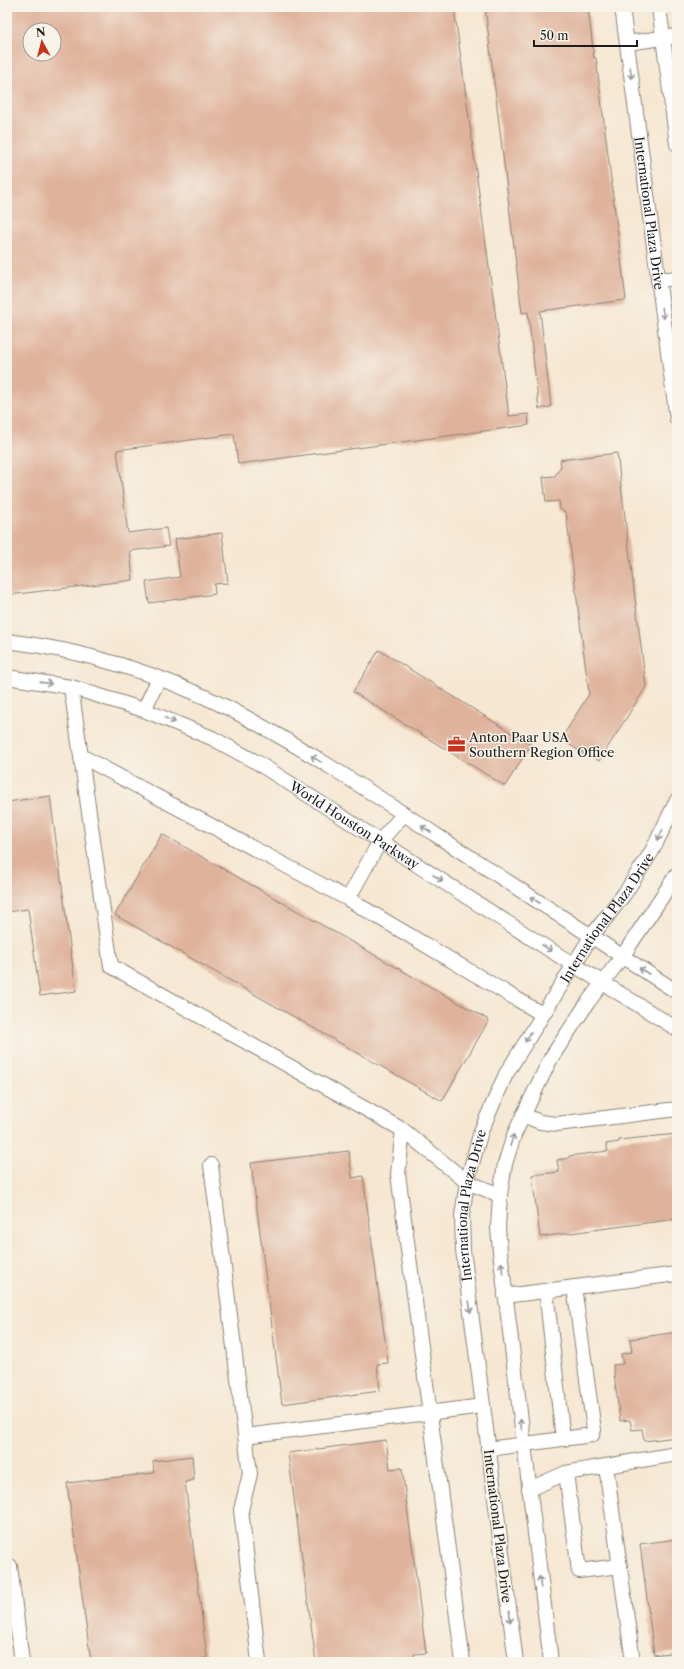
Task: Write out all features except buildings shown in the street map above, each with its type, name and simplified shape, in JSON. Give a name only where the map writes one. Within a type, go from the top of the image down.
[{"type":"street","name":"International Plaza Drive","points":[[622,7],[677,419]]},
{"type":"street","points":[[659,7],[670,37],[677,144]]},
{"type":"street","points":[[627,43],[670,37]]},
{"type":"street","points":[[658,280],[677,278]]},
{"type":"street","points":[[7,641],[70,651],[159,678],[228,708],[266,729],[404,814],[677,992]]},
{"type":"street","name":"World Houston Parkway","points":[[7,677],[71,687],[144,710],[212,738],[258,763],[573,965],[677,1029]]},
{"type":"street","points":[[144,710],[159,678]]},
{"type":"street","points":[[71,687],[110,966],[403,1130],[467,1182],[500,1195]]},
{"type":"street","points":[[81,756],[348,899],[542,1014]]},
{"type":"street","name":"International Plaza Drive","points":[[516,1662],[462,1250],[462,1216],[467,1182],[481,1132],[506,1074],[591,937],[625,893],[652,851],[677,800]]},
{"type":"street","points":[[348,899],[380,841],[404,814]]},
{"type":"street","name":"International Plaza Drive","points":[[551,1662],[505,1296],[498,1228],[500,1195],[505,1164],[514,1135],[551,1058],[602,983],[622,957],[677,874]]},
{"type":"street","points":[[523,1115],[540,1122],[557,1124],[677,1109]]},
{"type":"street","points":[[403,1130],[398,1174],[463,1662]]},
{"type":"street","points":[[211,1165],[250,1474],[241,1510],[259,1662]]},
{"type":"street","points":[[505,1296],[677,1274]]},
{"type":"street","points":[[488,1449],[592,1435],[594,1430],[574,1287]]},
{"type":"street","points":[[546,1291],[563,1439]]},
{"type":"street","points":[[245,1436],[483,1406]]},
{"type":"street","points":[[529,1489],[566,1474],[677,1454]]},
{"type":"street","points":[[606,1466],[633,1662]]},
{"type":"street","points":[[566,1474],[580,1570],[620,1566]]},
{"type":"street","points":[[7,1566],[10,1566],[22,1662]]},
{"type":"place","name":"Anton Paar USA Southern Region Office","points":[[456,744]]}]
